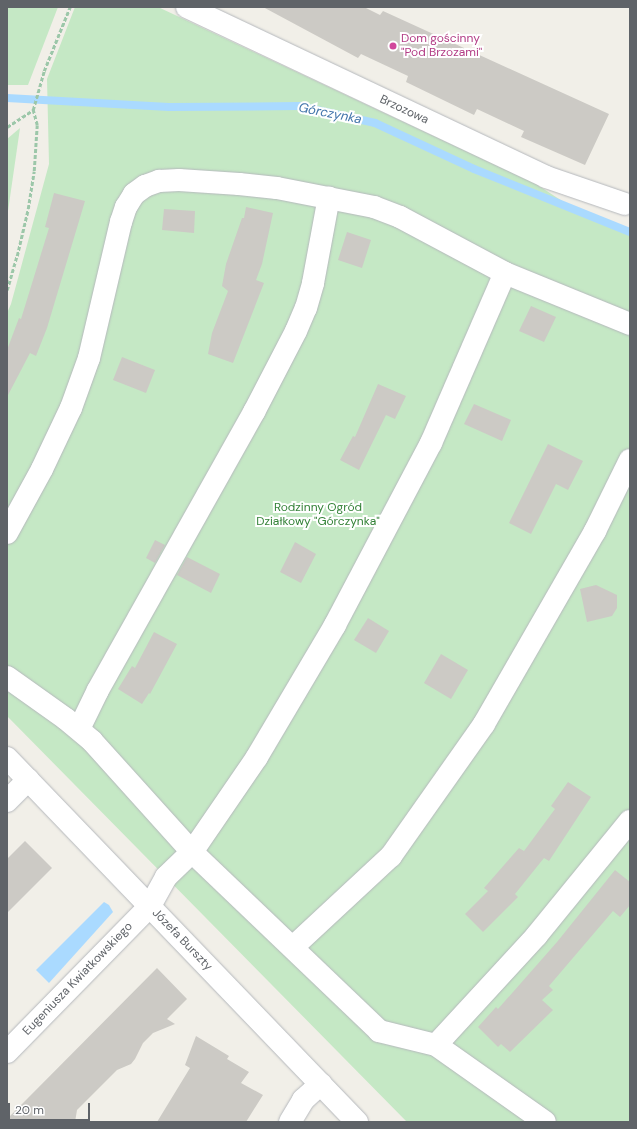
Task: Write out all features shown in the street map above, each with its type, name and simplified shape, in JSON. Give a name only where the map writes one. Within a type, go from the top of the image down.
[{"type":"street","name":"Brzozowa","points":[[187,7],[546,177],[625,204]]},
{"type":"street","points":[[7,533],[58,436],[81,383],[89,358],[120,222],[126,207],[134,194],[145,186],[159,182],[179,180],[277,188],[330,197],[374,207],[400,217],[505,273],[630,324]]},
{"type":"street","points":[[79,730],[98,690],[254,412],[296,331],[306,308],[313,283],[330,197]]},
{"type":"street","name":"Eugeniusza Kwiatkowskiego","points":[[7,1052],[150,906],[166,877],[192,852],[257,757],[335,626],[431,443],[505,273]]},
{"type":"street","points":[[293,947],[391,856],[484,724],[595,531],[630,460]]},
{"type":"street","points":[[7,677],[79,730],[104,754],[192,852],[293,947],[379,1031],[436,1045],[545,1122]]},
{"type":"street","name":"Józefa Burszty","points":[[7,758],[357,1122]]},
{"type":"street","points":[[7,801],[28,780]]},
{"type":"street","points":[[436,1045],[537,935],[630,821]]},
{"type":"street","points":[[290,1122],[303,1100],[321,1084]]},
{"type":"path","points":[[7,290],[28,209],[34,171],[36,125],[34,110],[40,84],[70,7]]},
{"type":"path","points":[[7,127],[34,110]]},
{"type":"green space","points":[[7,7],[58,7],[28,85],[7,85]]},
{"type":"green space","name":"Rodzinny Ogród Działkowy \"Górczynka\"","points":[[75,7],[158,7],[536,184],[576,210],[630,232],[630,1122],[407,1122],[7,716],[7,313],[11,304],[49,164],[47,79]]},
{"type":"green space","points":[[20,128],[7,218],[7,139]]},
{"type":"water","points":[[104,902],[109,905],[113,912],[49,983],[36,970]]},
{"type":"building","points":[[263,7],[364,7],[380,15],[383,11],[609,114],[585,165],[521,137],[524,131],[477,109],[474,115],[406,82],[408,76],[361,54],[358,58]]},
{"type":"building","points":[[54,193],[85,201],[47,328],[36,356],[30,353],[7,397],[7,350],[19,318],[21,319],[49,228],[45,227]]},
{"type":"building","points":[[246,207],[273,213],[262,264],[256,280],[264,283],[233,363],[208,354],[212,333],[228,291],[222,286],[226,264],[242,218],[244,218]]},
{"type":"building","points":[[164,209],[195,211],[194,233],[162,230]]},
{"type":"building","points":[[347,232],[371,240],[362,268],[338,260]]},
{"type":"building","points":[[531,306],[556,317],[544,342],[519,331]]},
{"type":"building","points":[[122,357],[155,370],[146,393],[113,380]]},
{"type":"building","points":[[378,384],[406,396],[395,419],[386,415],[359,470],[340,460],[353,436],[355,437]]},
{"type":"building","points":[[474,404],[511,420],[502,441],[464,424]]},
{"type":"building","points":[[548,444],[583,461],[568,490],[556,484],[531,534],[509,523]]},
{"type":"building","points":[[155,540],[165,545],[155,563],[146,558]]},
{"type":"building","points":[[295,542],[316,554],[301,583],[280,572]]},
{"type":"building","points":[[187,557],[220,574],[211,593],[177,575]]},
{"type":"building","points":[[596,585],[617,595],[617,608],[612,616],[587,622],[580,589]]},
{"type":"building","points":[[368,618],[389,631],[376,653],[354,640]]},
{"type":"building","points":[[154,632],[177,644],[150,694],[149,693],[142,704],[118,689],[132,666],[135,668]]},
{"type":"building","points":[[441,654],[468,670],[451,699],[424,683]]},
{"type":"building","points":[[568,782],[591,797],[549,861],[544,858],[515,894],[518,897],[483,932],[465,914],[488,891],[484,888],[519,848],[524,851],[555,809],[551,806]]},
{"type":"building","points":[[25,841],[52,868],[7,913],[7,859]]},
{"type":"building","points":[[615,870],[630,882],[630,905],[620,917],[613,911],[549,986],[553,990],[542,1000],[553,1010],[510,1052],[501,1044],[498,1047],[478,1027],[496,1007],[498,1009],[557,942]]},
{"type":"building","points":[[157,968],[187,999],[167,1019],[175,1024],[153,1033],[143,1043],[131,1064],[117,1070],[77,1110],[75,1122],[7,1122],[7,1119]]},
{"type":"building","points":[[196,1036],[229,1056],[227,1059],[249,1072],[241,1083],[263,1095],[246,1122],[157,1122],[190,1068],[185,1065]]},
{"type":"waterway","name":"Górczynka","points":[[7,98],[169,107],[299,106],[375,123],[474,169],[630,232]]},
{"type":"place","name":"Dom gościnny \"Pod Brzozami\"","points":[[393,46]]}]
